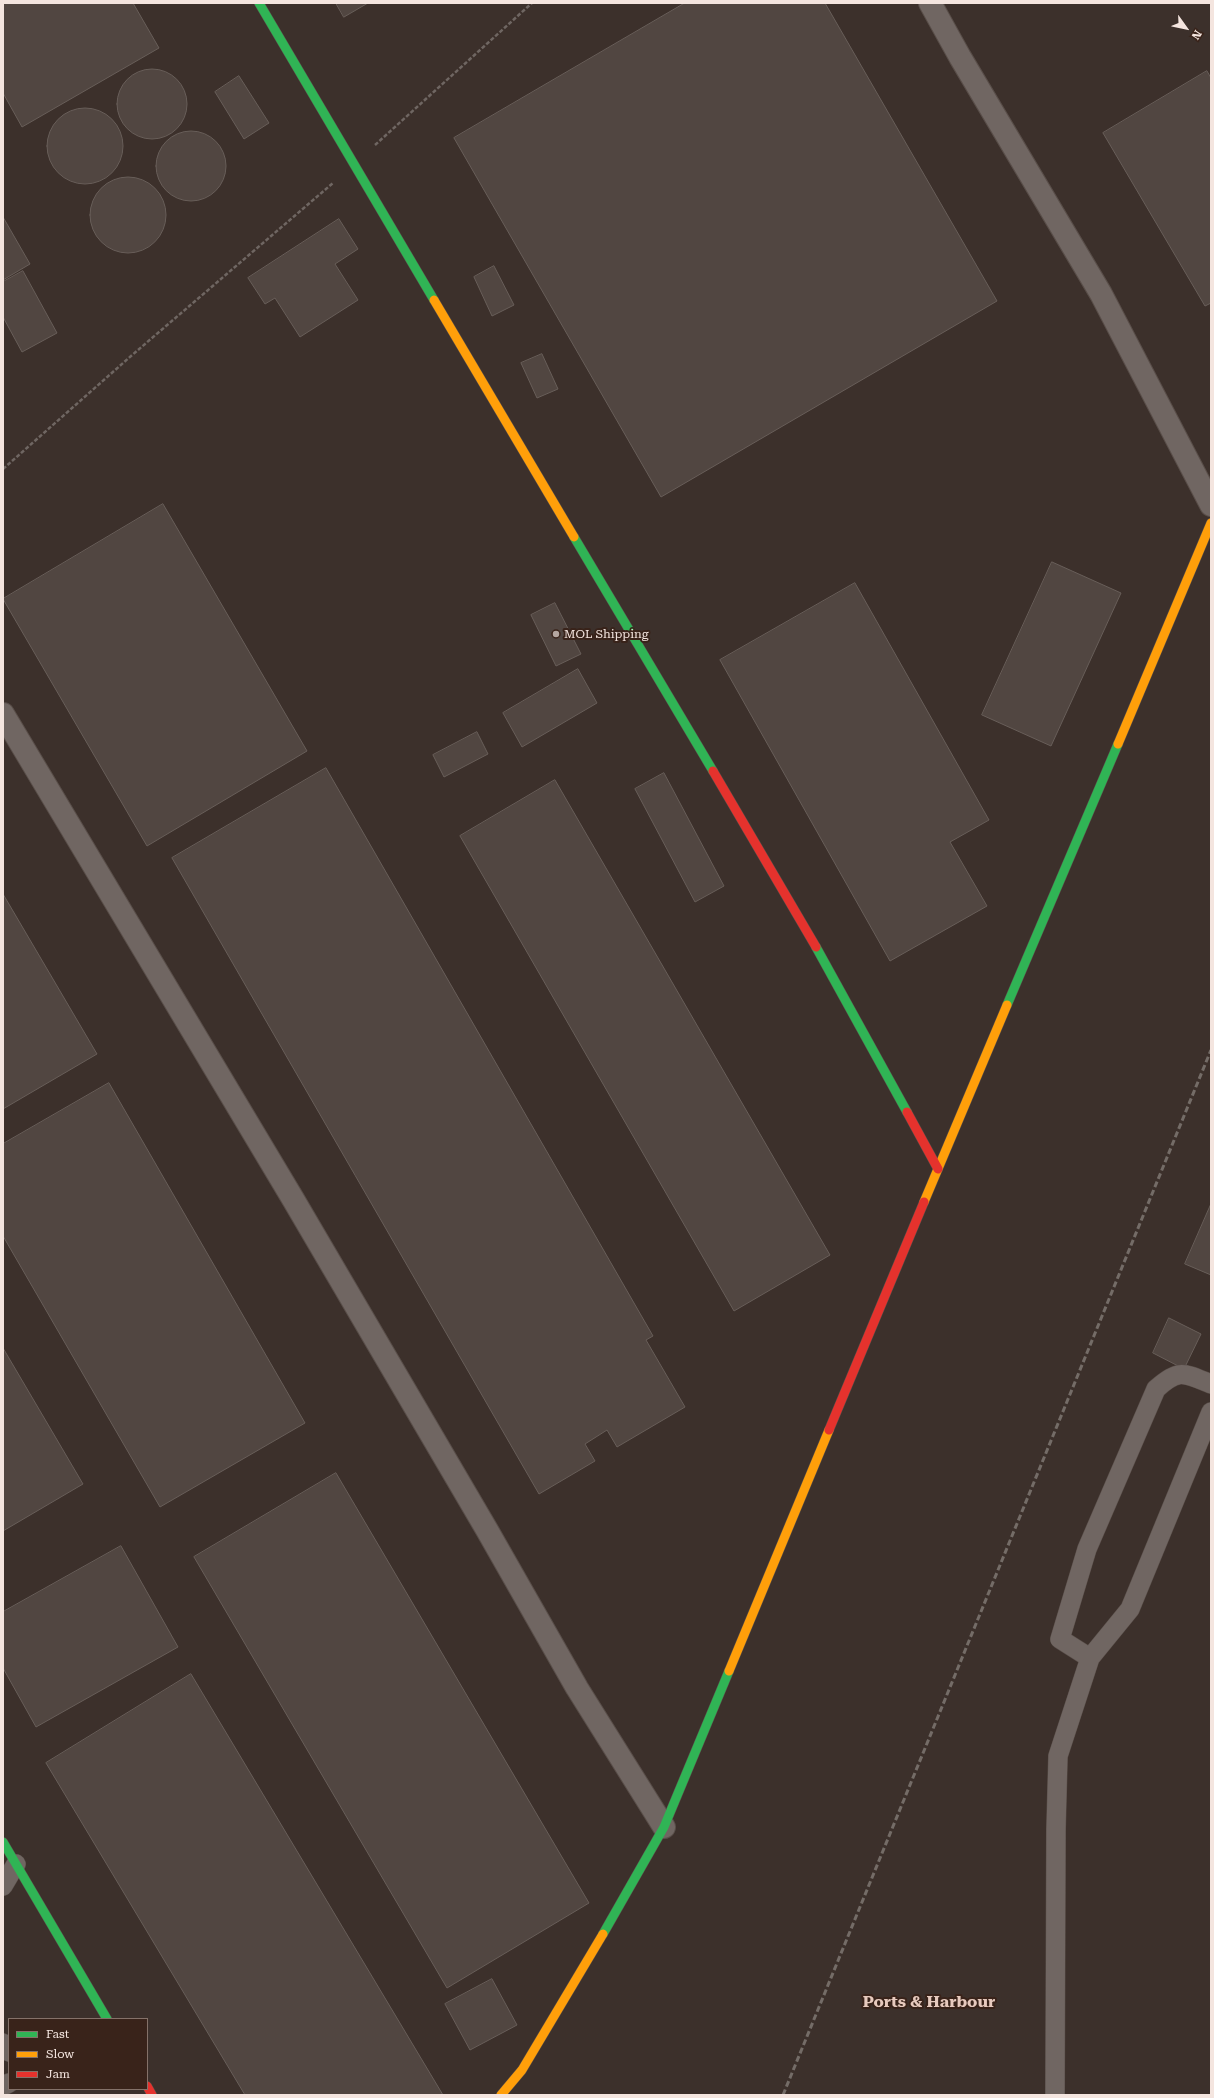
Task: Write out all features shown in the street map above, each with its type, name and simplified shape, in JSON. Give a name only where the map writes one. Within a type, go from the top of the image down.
[{"type":"main road","points":[[259,3],[798,915],[938,1169]]},
{"type":"main road","points":[[501,2095],[522,2070],[556,2015],[664,1827],[938,1169],[1211,523]]},
{"type":"main road","points":[[3,1842],[106,2018]]},
{"type":"street","points":[[930,3],[960,57],[1101,294],[1211,505]]},
{"type":"street","points":[[3,714],[297,1206],[487,1530],[577,1688],[664,1827]]},
{"type":"lane","points":[[1090,1658],[1060,1639],[1087,1549],[1156,1389],[1170,1376],[1186,1374],[1211,1384]]},
{"type":"lane","points":[[1055,2095],[1056,1837],[1058,1756],[1090,1658],[1130,1609],[1211,1412]]},
{"type":"lane","points":[[3,1886],[16,1864]]},
{"type":"path","points":[[3,469],[131,356],[354,165],[532,3]]},
{"type":"building","points":[[3,3],[133,3],[159,48],[22,127],[3,93]]},
{"type":"building","points":[[336,3],[368,3],[344,17]]},
{"type":"building","points":[[685,3],[825,3],[997,301],[661,497],[454,138]]},
{"type":"building","points":[[145,69],[159,69],[172,75],[181,84],[185,90],[187,104],[185,118],[177,129],[166,137],[159,139],[145,139],[138,137],[127,129],[119,118],[117,111],[117,97],[119,90],[127,79],[138,71]]},
{"type":"building","points":[[1207,71],[1211,78],[1211,303],[1205,306],[1103,133]]},
{"type":"building","points":[[239,76],[269,123],[244,139],[215,92]]},
{"type":"building","points":[[85,108],[99,111],[112,119],[120,132],[123,146],[120,160],[112,173],[99,181],[85,184],[71,181],[58,173],[50,160],[47,146],[50,132],[58,119],[71,111]]},
{"type":"building","points":[[184,131],[198,131],[211,137],[220,146],[224,152],[226,166],[224,180],[216,191],[205,199],[198,201],[184,201],[177,199],[166,191],[158,180],[156,173],[156,159],[158,152],[166,141],[177,133]]},
{"type":"building","points":[[128,177],[143,180],[155,188],[163,200],[166,215],[163,230],[155,242],[143,250],[128,253],[113,250],[101,242],[93,230],[90,215],[93,200],[101,188],[113,180]]},
{"type":"building","points":[[3,217],[30,264],[3,280]]},
{"type":"building","points":[[339,219],[358,249],[335,264],[358,300],[300,337],[275,298],[265,304],[248,278]]},
{"type":"building","points":[[494,266],[514,305],[492,316],[474,277]]},
{"type":"building","points":[[23,271],[57,333],[22,352],[3,317],[3,282]]},
{"type":"building","points":[[542,354],[558,389],[537,398],[521,363]]},
{"type":"building","points":[[163,504],[307,751],[147,846],[3,599]]},
{"type":"building","points":[[1052,562],[1121,593],[1051,746],[982,715]]},
{"type":"building","points":[[855,583],[989,820],[950,842],[987,906],[890,961],[720,660]]},
{"type":"building","name":"MOL Shipping","points":[[555,603],[581,654],[556,666],[531,615]]},
{"type":"building","points":[[578,669],[597,703],[522,747],[503,713]]},
{"type":"building","points":[[477,732],[488,754],[444,777],[433,755]]},
{"type":"building","points":[[326,768],[653,1336],[646,1340],[685,1407],[617,1447],[607,1430],[585,1444],[595,1461],[539,1494],[172,858]]},
{"type":"building","points":[[664,773],[724,886],[695,902],[635,789]]},
{"type":"building","points":[[555,780],[830,1255],[734,1311],[460,836]]},
{"type":"building","points":[[3,894],[97,1054],[3,1109]]},
{"type":"building","points":[[109,1083],[305,1423],[160,1507],[3,1236],[3,1144]]},
{"type":"building","points":[[1211,1204],[1211,1275],[1185,1264]]},
{"type":"building","points":[[1169,1318],[1201,1334],[1184,1369],[1153,1353]]},
{"type":"building","points":[[3,1348],[83,1484],[3,1531]]},
{"type":"building","points":[[336,1473],[589,1903],[447,1988],[194,1557]]},
{"type":"building","points":[[121,1546],[178,1647],[36,1727],[3,1668],[3,1612]]},
{"type":"building","points":[[191,1674],[443,2095],[245,2095],[46,1763]]},
{"type":"building","points":[[492,1979],[517,2025],[470,2050],[445,2004]]},
{"type":"railway","points":[[783,2095],[1211,1050]]},
{"type":"traffic: fast","points":[[259,3],[434,300]]},
{"type":"traffic: fast","points":[[574,537],[713,771]]},
{"type":"traffic: fast","points":[[1007,1005],[1118,744]]},
{"type":"traffic: fast","points":[[816,947],[907,1112]]},
{"type":"traffic: fast","points":[[603,1934],[664,1827],[729,1671]]},
{"type":"traffic: fast","points":[[3,1842],[106,2018]]},
{"type":"traffic: slow","points":[[434,300],[574,537]]},
{"type":"traffic: slow","points":[[1118,744],[1211,523]]},
{"type":"traffic: slow","points":[[924,1202],[1007,1005]]},
{"type":"traffic: slow","points":[[729,1671],[829,1430]]},
{"type":"traffic: slow","points":[[501,2095],[522,2070],[603,1934]]},
{"type":"traffic: jam","points":[[713,771],[816,947]]},
{"type":"traffic: jam","points":[[907,1112],[938,1169]]},
{"type":"traffic: jam","points":[[829,1430],[924,1202]]},
{"type":"traffic: jam","points":[[148,2088],[152,2095]]},
{"type":"place","name":"MOL Shipping","points":[[556,634]]},
{"type":"district","name":"Ports & Harbour","points":[[929,2002]]}]
